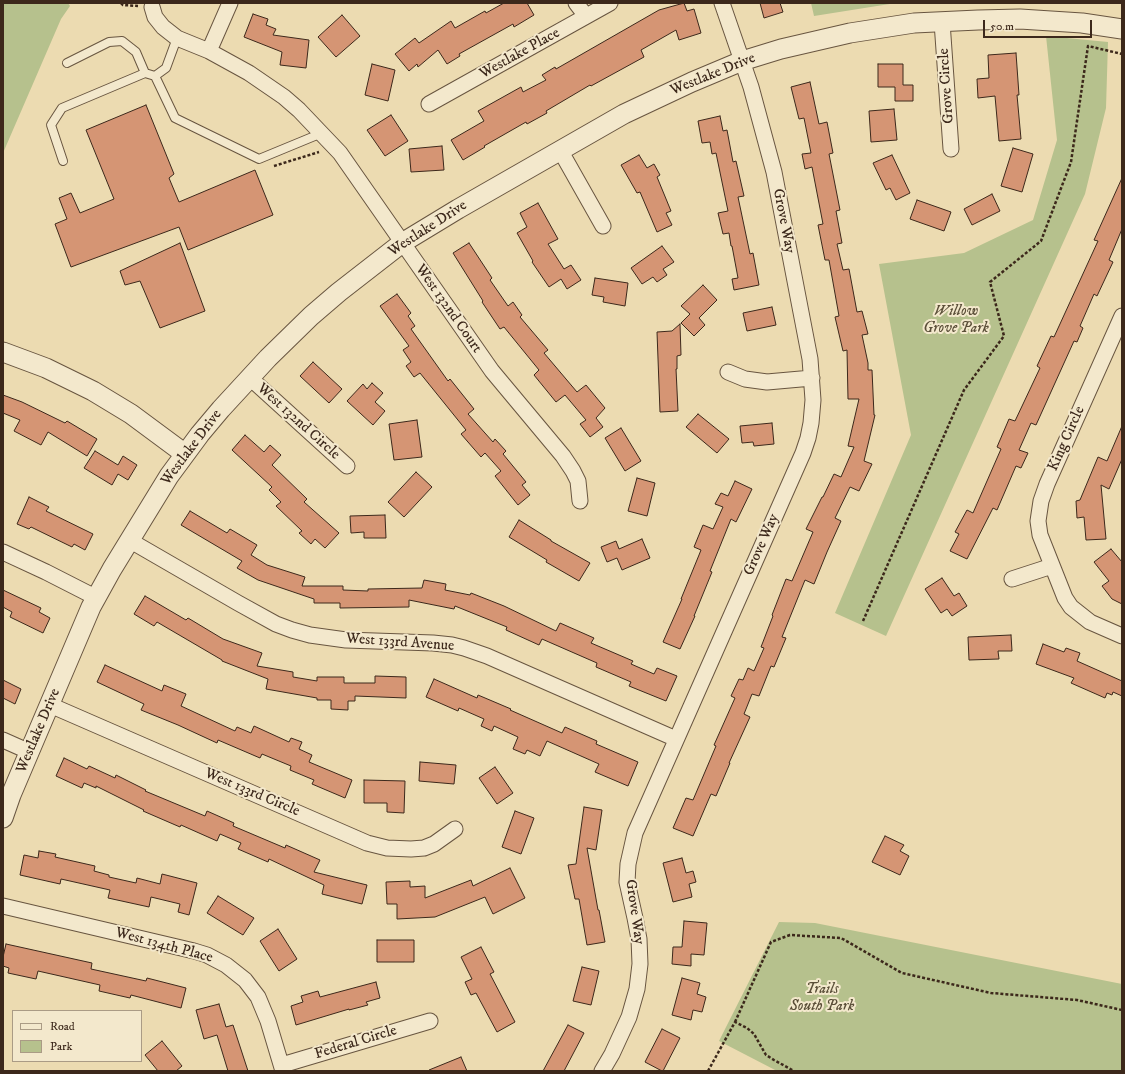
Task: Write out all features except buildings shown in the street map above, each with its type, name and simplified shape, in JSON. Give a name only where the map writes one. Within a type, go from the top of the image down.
[{"type":"street","points":[[152,7],[155,17],[163,27],[177,38],[209,51],[230,3]]},
{"type":"street","points":[[576,3],[586,16]]},
{"type":"street","name":"Westlake Place","points":[[429,104],[610,3]]},
{"type":"street","name":"Grove Way","points":[[605,1070],[629,1017],[637,989],[640,964],[639,940],[628,882],[628,864],[633,839],[803,453],[811,423],[813,400],[810,359],[774,172],[751,87],[722,3]]},
{"type":"street","name":"Westlake Drive","points":[[3,818],[11,795],[91,607],[129,540],[169,476],[200,434],[268,358],[311,316],[339,292],[402,243],[458,209],[624,114],[692,82],[742,61],[781,49],[850,33],[890,26],[942,22],[1020,19],[1082,23],[1122,29]]},
{"type":"street","name":"Grove Circle","points":[[942,22],[951,149]]},
{"type":"street","name":"West 132nd Court","points":[[209,51],[254,76],[284,97],[299,110],[340,153],[492,372],[563,456],[578,481],[580,501]]},
{"type":"street","points":[[560,150],[603,226]]},
{"type":"street","name":"King Circle","points":[[1122,316],[1050,477],[1041,501],[1038,521],[1040,535],[1065,598],[1071,607],[1090,622],[1122,636]]},
{"type":"street","points":[[3,352],[46,368],[93,391],[131,414],[185,454]]},
{"type":"street","points":[[728,372],[745,379],[767,382],[812,378]]},
{"type":"street","name":"West 132nd Circle","points":[[249,378],[346,466]]},
{"type":"street","name":"West 133rd Avenue","points":[[129,540],[276,624],[292,630],[310,635],[346,640],[433,643],[464,648],[487,656],[676,740]]},
{"type":"street","points":[[3,552],[97,598]]},
{"type":"street","points":[[1012,579],[1052,566]]},
{"type":"street","name":"West 133rd Circle","points":[[50,705],[367,843],[387,848],[424,848],[434,844],[455,829]]},
{"type":"street","points":[[3,740],[30,752]]},
{"type":"street","name":"West 134th Place","points":[[3,906],[194,951],[207,955],[226,965],[245,980],[258,997],[268,1021],[283,1068]]},
{"type":"street","name":"Federal Circle","points":[[283,1068],[430,1021]]},
{"type":"lane","points":[[155,76],[166,68],[177,38]]},
{"type":"lane","points":[[67,63],[109,42],[122,41],[136,52],[145,73]]},
{"type":"lane","points":[[63,161],[51,125],[62,108],[145,73],[155,76],[175,118],[259,159],[322,133]]},
{"type":"path","points":[[121,3],[123,5],[152,7]]},
{"type":"path","points":[[863,621],[964,390],[1004,336],[990,282],[1041,241],[1071,162],[1088,46],[1122,54]]},
{"type":"path","points":[[708,1071],[735,1022],[771,942],[790,935],[840,938],[902,973],[991,993],[1077,1000],[1122,1010]]},
{"type":"path","points":[[735,1022],[747,1028],[754,1034],[766,1055],[794,1071]]},
{"type":"green space","points":[[3,3],[68,3],[70,6],[61,19],[3,153]]},
{"type":"green space","points":[[811,3],[896,3],[814,16]]},
{"type":"green space","name":"Willow Grove Park","points":[[1046,36],[1108,42],[1106,108],[1085,194],[886,636],[835,613],[911,435],[879,264],[964,253],[1033,220],[1057,140]]},
{"type":"green space","name":"Trails South Park","points":[[779,922],[815,923],[1122,984],[1122,1071],[777,1071],[719,1041]]}]
